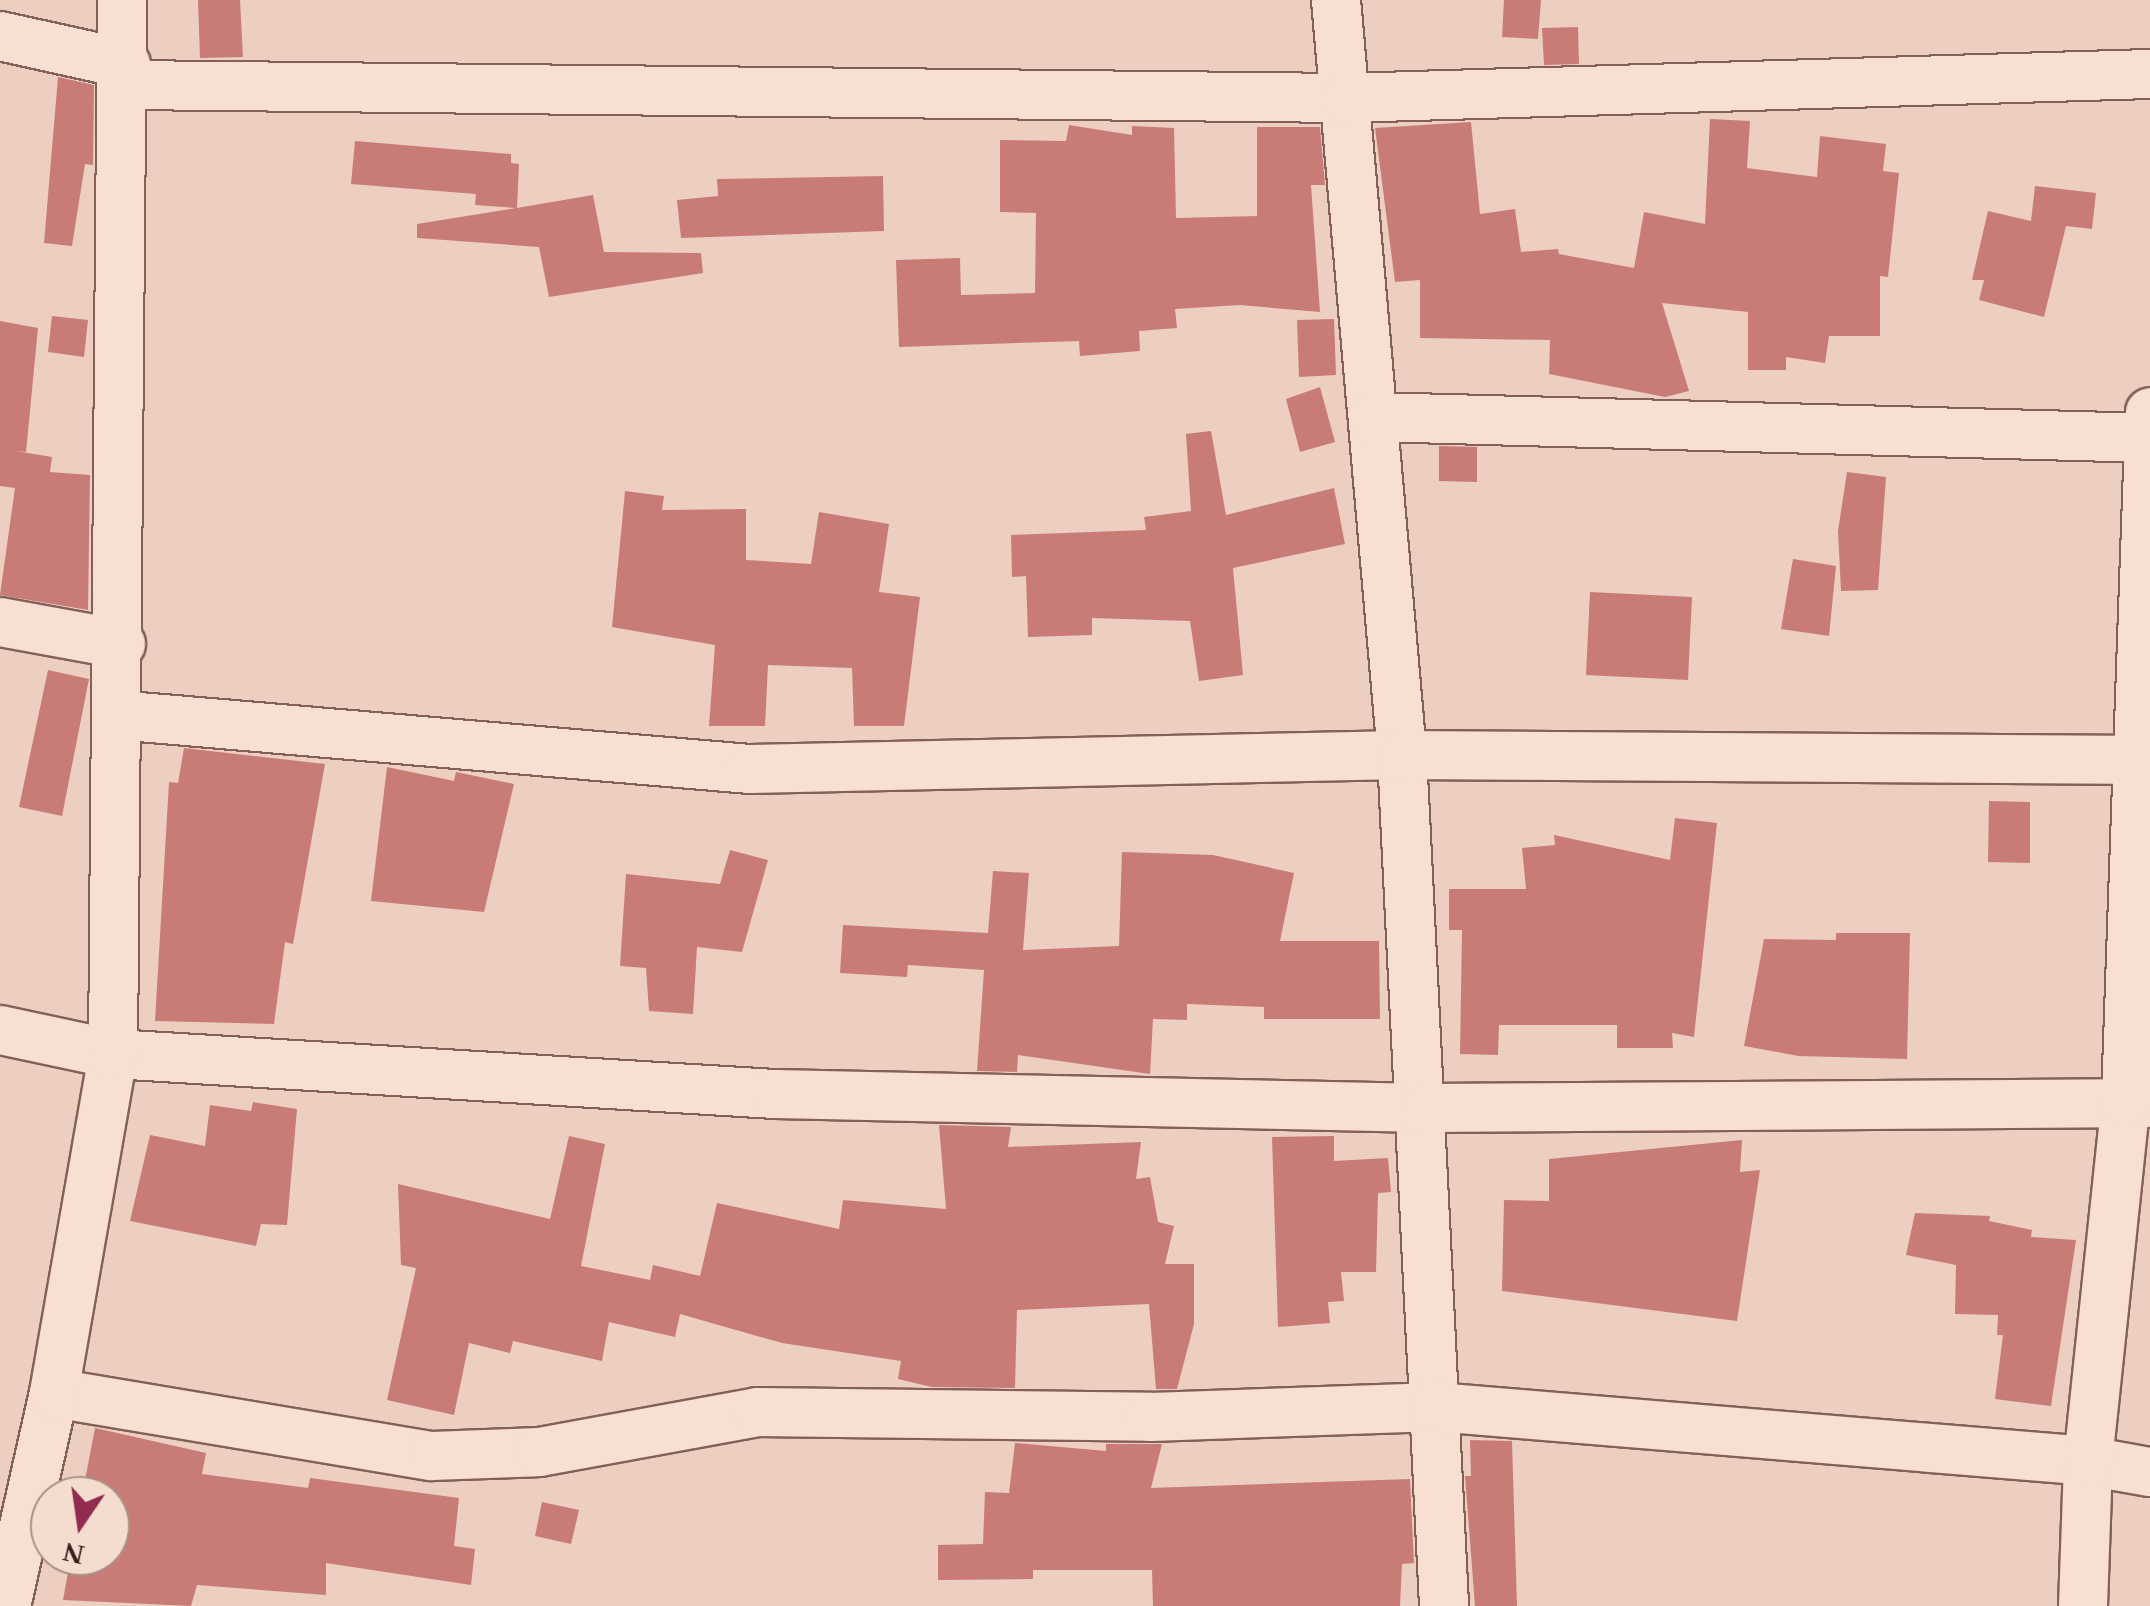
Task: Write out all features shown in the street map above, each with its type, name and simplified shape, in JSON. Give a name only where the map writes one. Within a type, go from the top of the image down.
[{"type":"street","points":[[6,1606],[54,1394],[113,1054],[126,75],[122,0]]},
{"type":"street","points":[[1336,0],[1402,755],[1424,1108],[1444,1606]]},
{"type":"street","points":[[0,36],[126,75],[1346,98],[2150,74]]},
{"type":"street","points":[[2083,1606],[2088,1462],[2138,1101],[2150,412]]},
{"type":"street","points":[[1374,416],[2150,438]]},
{"type":"street","points":[[0,622],[121,644]]},
{"type":"street","points":[[116,715],[750,769],[1402,755],[2142,759]]},
{"type":"street","points":[[0,1030],[113,1054],[774,1094],[1424,1108],[2138,1101]]},
{"type":"street","points":[[54,1394],[432,1456],[491,1457],[757,1412],[1150,1416],[1436,1406],[2088,1462],[2150,1472]]},
{"type":"building","points":[[198,0],[240,0],[243,57],[200,58]]},
{"type":"building","points":[[1504,0],[1541,0],[1538,39],[1502,37]]},
{"type":"building","points":[[1578,27],[1579,64],[1544,65],[1542,28]]},
{"type":"building","points":[[58,77],[94,85],[93,165],[85,164],[72,246],[44,243]]},
{"type":"building","points":[[1710,119],[1750,121],[1747,168],[1817,177],[1820,136],[1886,144],[1883,171],[1899,173],[1888,277],[1880,276],[1880,336],[1829,336],[1825,363],[1786,357],[1786,370],[1748,370],[1748,312],[1662,303],[1689,391],[1665,397],[1549,374],[1550,340],[1420,338],[1420,280],[1395,282],[1375,128],[1471,122],[1480,214],[1515,209],[1521,252],[1558,249],[1559,254],[1634,268],[1644,212],[1705,224]]},
{"type":"building","points":[[1069,125],[1132,135],[1132,126],[1174,128],[1176,218],[1257,216],[1257,127],[1320,127],[1325,185],[1311,185],[1320,312],[1240,305],[1175,309],[1177,328],[1139,331],[1140,351],[1080,356],[1079,341],[899,347],[896,260],[960,258],[961,295],[1035,293],[1036,213],[1000,212],[1000,140],[1066,141]]},
{"type":"building","points":[[355,141],[511,154],[511,163],[519,164],[517,208],[593,195],[604,252],[701,253],[703,273],[549,297],[539,247],[417,238],[417,224],[516,208],[475,205],[476,194],[351,184]]},
{"type":"building","points":[[883,176],[884,231],[681,238],[677,200],[718,196],[717,179]]},
{"type":"building","points":[[2035,186],[2096,193],[2092,229],[2066,226],[2044,317],[1979,300],[1984,280],[1972,280],[1988,211],[2031,221]]},
{"type":"building","points":[[52,316],[88,320],[84,357],[48,352]]},
{"type":"building","points":[[1334,319],[1336,375],[1299,377],[1297,320]]},
{"type":"building","points":[[0,321],[38,328],[26,452],[16,451],[52,457],[50,472],[90,475],[88,610],[0,595],[15,488],[0,486]]},
{"type":"building","points":[[1320,387],[1335,442],[1300,452],[1286,399]]},
{"type":"building","points":[[1211,431],[1226,515],[1334,488],[1345,544],[1233,568],[1243,675],[1199,681],[1190,621],[1092,618],[1092,635],[1028,637],[1026,576],[1012,577],[1011,535],[1146,530],[1144,517],[1191,511],[1186,434]]},
{"type":"building","points":[[1439,446],[1477,447],[1477,482],[1439,481]]},
{"type":"building","points":[[1847,472],[1886,477],[1878,590],[1841,591],[1838,531]]},
{"type":"building","points":[[625,491],[664,496],[662,510],[746,509],[746,560],[811,564],[819,512],[889,524],[879,592],[920,597],[904,726],[854,726],[852,668],[768,665],[765,726],[709,726],[715,645],[612,627]]},
{"type":"building","points":[[1793,559],[1836,566],[1829,636],[1781,629]]},
{"type":"building","points":[[1590,592],[1692,597],[1688,680],[1586,675]]},
{"type":"building","points":[[48,670],[89,679],[62,816],[19,807]]},
{"type":"building","points":[[184,748],[325,764],[293,944],[285,942],[274,1024],[155,1021],[169,782],[178,783]]},
{"type":"building","points":[[387,767],[454,781],[456,772],[514,784],[484,912],[371,901]]},
{"type":"building","points":[[1989,801],[2030,802],[2030,863],[1988,862]]},
{"type":"building","points":[[1675,818],[1717,823],[1694,1037],[1672,1033],[1673,1048],[1617,1048],[1617,1025],[1499,1025],[1498,1055],[1460,1054],[1462,930],[1449,930],[1449,889],[1526,889],[1522,848],[1555,845],[1554,835],[1670,860]]},
{"type":"building","points":[[730,850],[768,860],[742,952],[697,947],[693,1014],[649,1011],[646,968],[620,966],[626,874],[720,884]]},
{"type":"building","points":[[1122,852],[1213,855],[1294,873],[1280,941],[1379,941],[1380,1019],[1264,1019],[1264,1007],[1187,1004],[1187,1020],[1153,1019],[1150,1074],[1018,1055],[1017,1072],[977,1071],[984,970],[908,965],[907,977],[840,973],[843,925],[988,933],[993,871],[1029,873],[1023,950],[1119,946]]},
{"type":"building","points":[[1836,933],[1910,933],[1907,1059],[1799,1056],[1744,1046],[1764,939],[1836,940]]},
{"type":"building","points":[[253,1102],[297,1109],[287,1225],[261,1224],[256,1246],[130,1221],[150,1135],[205,1146],[210,1105],[251,1111]]},
{"type":"building","points":[[939,1125],[1011,1127],[1008,1147],[1141,1142],[1136,1179],[1150,1177],[1158,1222],[1174,1226],[1165,1264],[1194,1264],[1194,1324],[1177,1389],[1156,1389],[1149,1304],[1017,1310],[1015,1388],[932,1387],[898,1379],[901,1361],[782,1343],[680,1314],[675,1337],[609,1322],[602,1361],[513,1341],[510,1353],[469,1343],[454,1415],[387,1400],[416,1268],[401,1265],[398,1184],[550,1219],[569,1136],[605,1144],[581,1266],[650,1280],[653,1265],[700,1276],[717,1203],[839,1229],[843,1200],[946,1209]]},
{"type":"building","points":[[1334,1136],[1334,1161],[1388,1158],[1391,1192],[1378,1193],[1376,1272],[1341,1272],[1344,1301],[1328,1302],[1330,1323],[1278,1327],[1272,1137]]},
{"type":"building","points":[[1742,1140],[1740,1172],[1760,1170],[1737,1321],[1502,1291],[1504,1200],[1549,1201],[1549,1159]]},
{"type":"building","points":[[1915,1213],[1990,1216],[1989,1221],[2032,1230],[2031,1237],[2076,1240],[2051,1406],[1995,1399],[2003,1335],[1997,1335],[1998,1315],[1955,1314],[1956,1265],[1906,1255]]},
{"type":"building","points":[[95,1428],[206,1453],[202,1474],[308,1488],[310,1478],[459,1498],[454,1546],[475,1549],[471,1585],[326,1563],[326,1595],[197,1585],[191,1606],[63,1600],[67,1576],[130,1576],[130,1476],[86,1476]]},
{"type":"building","points":[[1470,1440],[1512,1441],[1517,1606],[1475,1606],[1465,1476],[1471,1476]]},
{"type":"building","points":[[1015,1443],[1106,1451],[1106,1444],[1162,1444],[1151,1488],[1410,1479],[1414,1563],[1402,1564],[1400,1606],[1153,1606],[1152,1570],[1033,1570],[1033,1579],[938,1580],[938,1545],[983,1544],[985,1492],[1009,1493]]},
{"type":"building","points":[[542,1502],[579,1510],[571,1544],[535,1536]]}]
